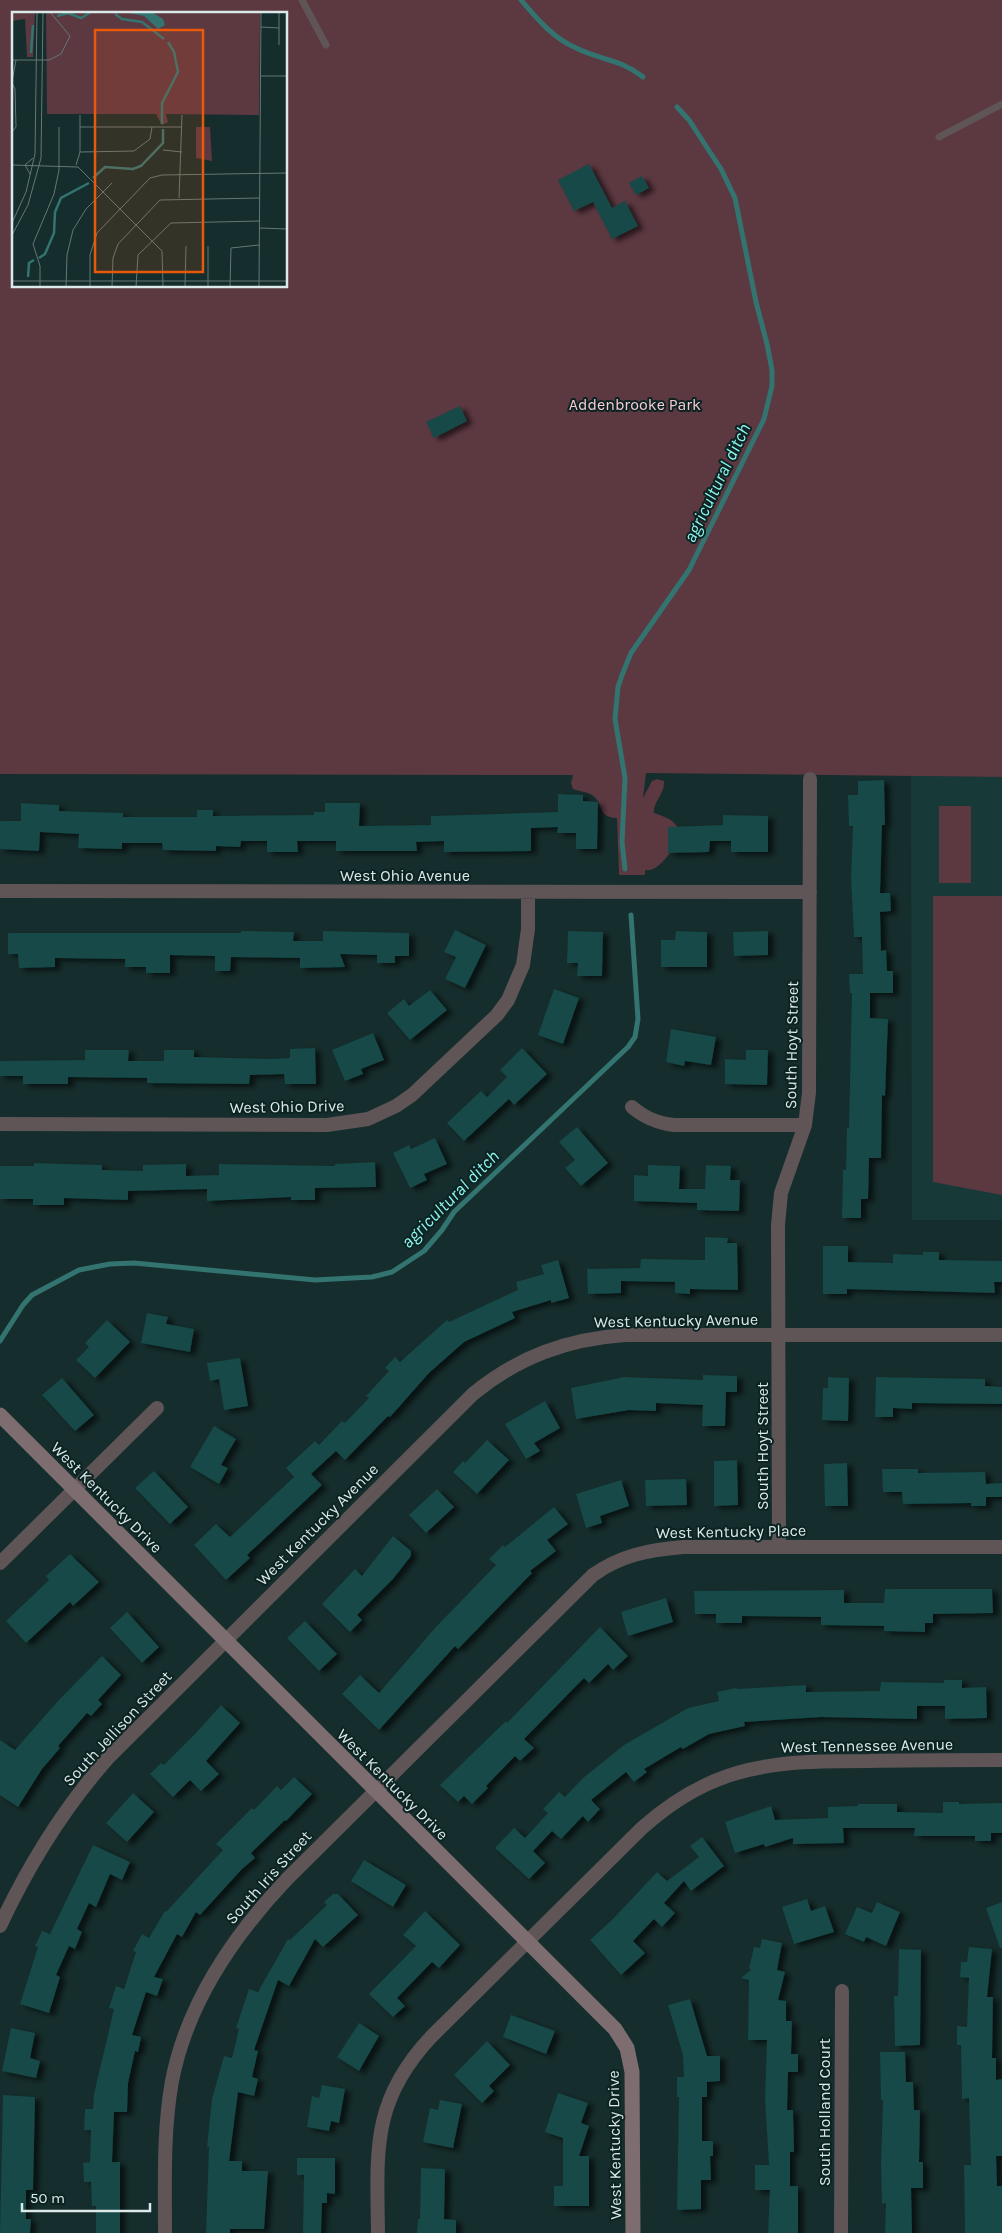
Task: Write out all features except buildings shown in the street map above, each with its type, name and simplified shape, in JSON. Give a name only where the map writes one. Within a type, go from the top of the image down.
[{"type":"street","name":"South Hoyt Street","points":[[780,1547],[780,1201],[788,1169],[805,1125],[810,1079],[810,779]]},
{"type":"street","name":"West Ohio Avenue","points":[[0,891],[810,892]]},
{"type":"street","name":"West Ohio Drive","points":[[0,1124],[327,1126],[368,1119],[383,1114],[412,1095],[480,1032],[497,1015],[508,1000],[516,983],[526,948],[528,892]]},
{"type":"street","points":[[632,1107],[653,1121],[674,1125],[805,1125]]},
{"type":"street","name":"West Kentucky Avenue","points":[[225,1640],[473,1394],[512,1366],[553,1348],[605,1337],[1002,1336]]},
{"type":"street","points":[[0,1563],[157,1408]]},
{"type":"street","name":"West Kentucky Drive","points":[[0,1416],[615,2028],[628,2052],[633,2077],[633,2233]]},
{"type":"street","name":"West Kentucky Place","points":[[375,1791],[586,1580],[624,1557],[659,1549],[1002,1547]]},
{"type":"street","name":"South Jellison Street","points":[[0,1926],[24,1875],[68,1806],[108,1758],[225,1640]]},
{"type":"street","name":"West Tennessee Avenue","points":[[378,2233],[380,2134],[385,2110],[407,2064],[430,2037],[657,1814],[686,1793],[725,1775],[789,1762],[1002,1760]]},
{"type":"street","name":"South Iris Street","points":[[165,2233],[165,2154],[169,2104],[179,2056],[200,1999],[228,1949],[267,1900],[375,1791]]},
{"type":"street","name":"South Holland Court","points":[[841,2233],[842,1991]]},
{"type":"lane","points":[[302,0],[326,45]]},
{"type":"lane","points":[[939,137],[1002,104]]},
{"type":"shaded area","points":[[911,776],[1002,777],[1002,1220],[912,1220]]},
{"type":"green space","name":"Addenbrooke Park","points":[[0,0],[1002,0],[1002,777],[646,773],[643,798],[652,781],[657,779],[664,781],[663,790],[655,804],[654,813],[671,820],[680,834],[666,858],[651,870],[645,870],[645,875],[619,875],[617,818],[603,813],[592,795],[573,789],[571,783],[573,775],[0,774]]},
{"type":"green space","points":[[939,806],[971,806],[971,883],[939,883]]},
{"type":"green space","points":[[933,896],[1002,896],[1002,1195],[933,1182]]},
{"type":"waterway","name":"agricultural ditch","points":[[521,0],[560,39],[585,52],[627,67],[643,77]]},
{"type":"waterway","name":"agricultural ditch","points":[[625,869],[622,842],[625,778],[615,719],[618,687],[631,653],[689,570],[764,419],[772,386],[772,370],[767,344],[756,302],[735,198],[721,169],[689,120],[677,107]]},
{"type":"waterway","name":"agricultural ditch","points":[[0,1341],[23,1305],[32,1295],[79,1270],[110,1264],[134,1263],[315,1280],[372,1277],[392,1272],[424,1251],[454,1212],[628,1047],[635,1037],[638,1019],[631,915]]}]
